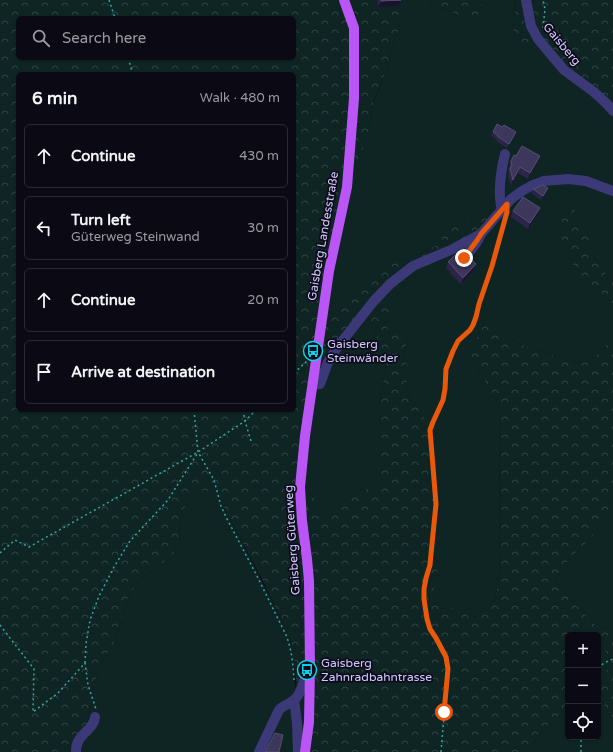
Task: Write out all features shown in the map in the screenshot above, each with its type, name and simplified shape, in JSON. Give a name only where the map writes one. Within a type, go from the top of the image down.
[{"type":"main road","name":"Gaisberg Landesstraße","points":[[313,386],[329,271],[347,187],[354,98],[354,28],[344,0]]},
{"type":"main road","name":"Gaisberg Güterweg","points":[[305,752],[309,722],[309,581],[302,521],[300,487],[305,436],[313,386]]},
{"type":"street","name":"Gaisberg","points":[[526,0],[531,26],[540,42],[564,70],[594,92],[613,111]]},
{"type":"street","points":[[504,214],[501,206],[500,192],[502,165],[505,154]]},
{"type":"street","points":[[313,386],[320,384],[328,362],[336,349],[373,302],[390,284],[414,266],[453,249],[481,234],[504,214],[511,199],[522,191],[544,181],[577,180],[586,181],[613,191]]},
{"type":"street","points":[[459,261],[466,256],[481,234]]},
{"type":"street","points":[[259,752],[279,710],[294,700],[300,692],[310,670]]},
{"type":"street","points":[[294,700],[297,723],[298,752]]},
{"type":"street","points":[[76,752],[76,746],[79,740],[95,721],[95,717]]},
{"type":"path","points":[[109,0],[114,16]]},
{"type":"path","points":[[540,42],[545,9],[543,0]]},
{"type":"path","points":[[129,60],[132,72]]},
{"type":"path","points":[[441,752],[448,669],[446,657],[430,629],[427,619],[424,594],[426,578],[430,565],[436,504],[430,430],[443,400],[446,369],[453,351],[458,341],[470,330],[476,317],[492,266],[504,214]]},
{"type":"path","points":[[194,412],[198,452],[214,480],[221,506],[226,517],[251,563],[289,642],[292,654],[294,681]]},
{"type":"path","points":[[243,412],[251,441]]},
{"type":"path","points":[[0,553],[15,540],[29,547],[198,452],[245,421],[254,412]]},
{"type":"path","points":[[95,717],[96,709],[88,685],[85,663],[86,644],[90,620],[99,596],[130,541],[168,500],[198,452]]},
{"type":"path","points":[[0,625],[34,669],[33,712],[58,693],[85,663]]},
{"type":"path","points":[[601,666],[613,659]]},
{"type":"path","points":[[581,752],[582,740]]},
{"type":"green space","points":[[0,0],[378,0],[378,8],[401,7],[401,18],[388,66],[373,103],[371,121],[364,146],[352,173],[331,241],[323,276],[318,324],[327,321],[391,260],[402,261],[442,243],[443,230],[455,222],[475,221],[497,210],[472,236],[467,248],[455,256],[439,253],[380,291],[392,313],[384,321],[390,334],[398,332],[407,339],[404,358],[408,366],[410,376],[405,384],[411,402],[422,408],[431,449],[435,501],[429,554],[439,563],[432,599],[474,618],[495,599],[500,571],[499,405],[469,354],[486,319],[517,343],[568,361],[585,362],[594,358],[602,348],[613,340],[613,496],[605,517],[591,538],[561,568],[555,583],[595,625],[608,629],[610,639],[613,641],[613,718],[606,711],[601,690],[601,684],[612,660],[604,650],[601,649],[601,632],[565,632],[565,710],[540,733],[527,752],[310,752],[313,714],[306,702],[302,701],[297,692],[294,656],[291,642],[285,627],[263,581],[218,496],[212,492],[204,490],[193,496],[180,515],[179,544],[171,557],[144,576],[129,594],[115,641],[98,669],[84,741],[87,752],[0,752]],"holes":[[[365,310],[387,360],[379,406],[381,482],[315,516],[315,499],[311,495],[296,498],[295,483],[315,366],[324,366]]]},
{"type":"green space","points":[[378,0],[430,0],[429,7],[451,11],[462,18],[483,11],[482,0],[514,0],[516,7],[512,18],[541,48],[613,110],[613,281],[609,278],[594,257],[604,295],[613,306],[613,340],[602,348],[594,358],[585,362],[568,361],[517,343],[486,319],[469,354],[499,405],[500,571],[495,599],[474,618],[431,600],[439,563],[429,554],[435,501],[411,402],[405,384],[408,366],[404,358],[407,339],[390,334],[384,321],[380,291],[472,237],[496,211],[475,221],[455,222],[442,243],[402,261],[327,321],[318,324],[323,276],[331,241],[352,173],[364,146],[371,121],[373,104],[388,66],[401,18],[401,7],[378,8]]},
{"type":"green space","points":[[430,0],[482,0],[483,11],[473,18],[462,18],[451,11],[429,7]]},
{"type":"green space","points":[[514,0],[613,0],[613,110],[541,48],[527,47],[516,37],[512,26],[512,18],[516,10],[516,3]]},
{"type":"green space","points":[[567,207],[572,207],[577,213],[586,229],[593,256],[609,278],[613,281],[613,306],[604,295],[582,276],[572,263],[562,243],[562,212]]},
{"type":"green space","points":[[365,310],[387,360],[379,406],[382,482],[315,516],[305,497],[296,498],[295,483],[314,366]]},
{"type":"green space","points":[[204,490],[212,492],[218,496],[286,630],[294,655],[296,691],[302,701],[306,702],[313,714],[310,752],[87,752],[84,741],[98,669],[115,641],[129,594],[144,576],[171,557],[179,544],[180,515],[193,496]]},
{"type":"green space","points":[[613,496],[613,641],[610,639],[608,629],[595,625],[555,583],[561,568],[591,538],[605,517]]},
{"type":"green space","points":[[601,649],[604,650],[612,661],[601,684]]},
{"type":"green space","points":[[601,690],[606,711],[613,718],[613,752],[527,752],[540,733],[565,710],[565,740],[601,740]]},
{"type":"building","points":[[497,124],[502,127],[504,125],[516,132],[509,144],[493,132]]},
{"type":"building","points":[[522,146],[540,156],[530,173],[520,167],[513,180],[510,169],[512,164],[511,161]]},
{"type":"building","points":[[543,185],[548,188],[543,196],[533,189]]},
{"type":"building","points":[[523,197],[540,208],[530,223],[513,211]]},
{"type":"building","points":[[455,255],[456,259],[459,261],[463,261],[469,257],[476,264],[463,278],[448,262]]},
{"type":"building","points":[[275,733],[283,735],[279,752],[265,752]]},
{"type":"place","name":"Gaisberg Steinwänder","points":[[313,351]]},
{"type":"place","name":"Gaisberg Zahnradbahntrasse","points":[[307,670]]},
{"type":"route","points":[[444,712],[448,669],[446,657],[430,629],[424,599],[424,589],[430,565],[436,504],[430,430],[443,400],[446,369],[453,351],[458,341],[470,330],[476,317],[507,212],[507,204],[481,234],[464,258]]}]
